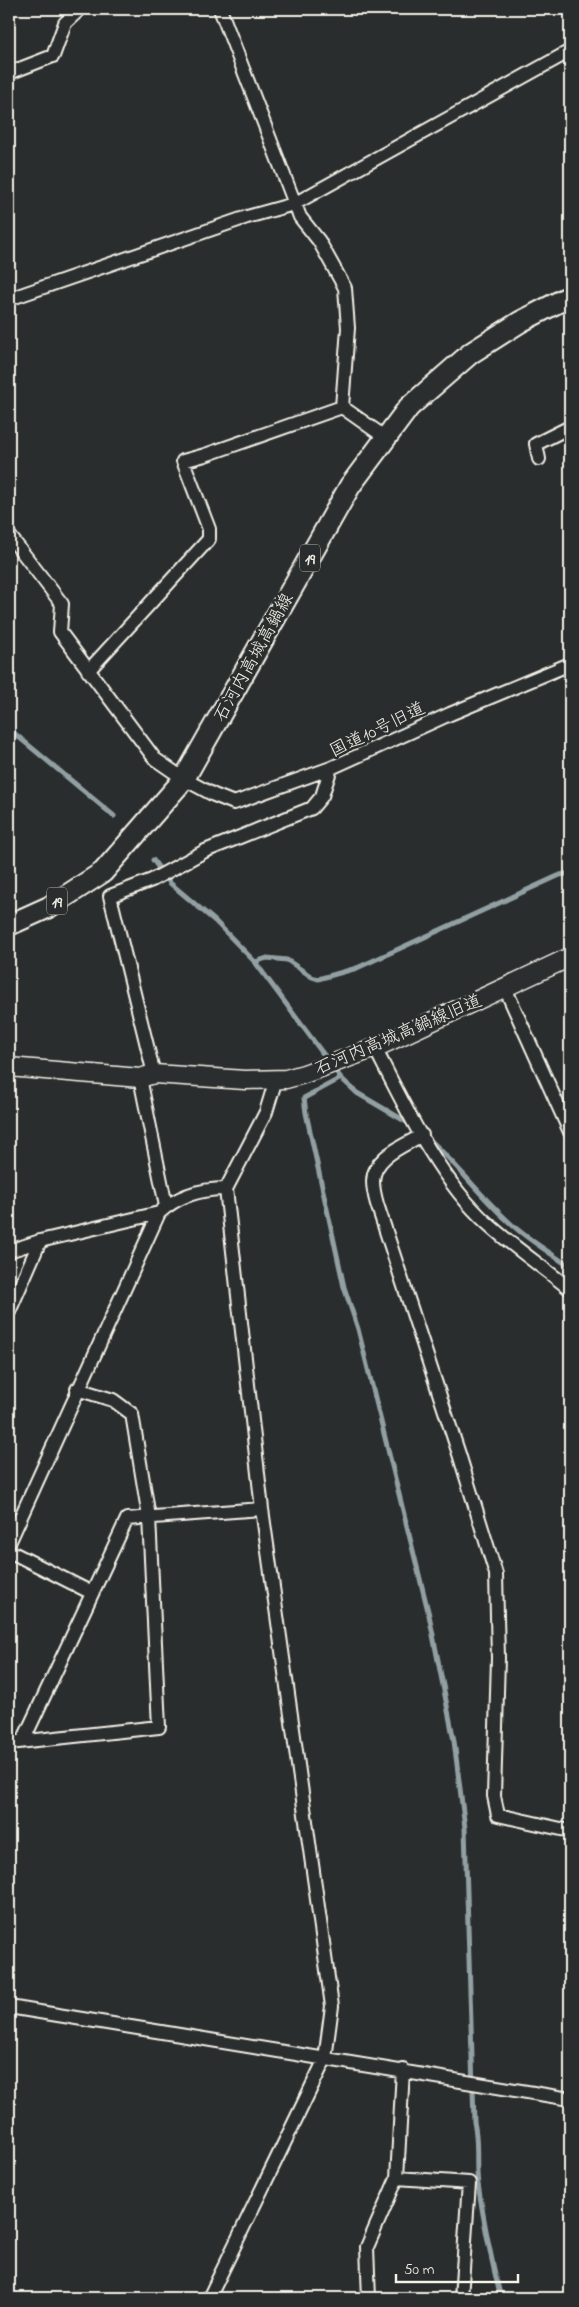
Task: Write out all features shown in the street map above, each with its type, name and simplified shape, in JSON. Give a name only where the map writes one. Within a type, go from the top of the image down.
[{"type":"main road","name":"石河内高城高鍋線","points":[[9,925],[48,907],[103,872],[184,779],[350,486],[409,407],[471,353],[520,322],[570,296]]},
{"type":"street","points":[[9,74],[53,56],[65,23],[80,9]]},
{"type":"street","points":[[220,9],[264,120],[294,204],[300,217],[319,241],[345,288],[348,328],[342,407]]},
{"type":"street","points":[[9,299],[247,217],[294,204],[570,51]]},
{"type":"street","points":[[342,407],[386,438]]},
{"type":"street","points":[[88,671],[209,539],[209,530],[182,461],[205,455],[342,407]]},
{"type":"street","points":[[540,459],[536,444],[570,427]]},
{"type":"street","points":[[9,535],[62,604],[60,632],[155,759],[184,779],[234,804],[331,768]]},
{"type":"street","name":"国道10号旧道","points":[[147,1076],[110,896],[152,880],[205,851],[312,808],[322,796],[331,768],[450,714],[570,664]]},
{"type":"street","name":"石河内高城高鍋線旧道","points":[[9,1067],[245,1080],[276,1079],[304,1074],[375,1048],[570,957]]},
{"type":"street","points":[[505,988],[570,1132]]},
{"type":"street","points":[[375,1048],[422,1135],[450,1181],[486,1223],[570,1289]]},
{"type":"street","points":[[147,1076],[162,1210]]},
{"type":"street","points":[[209,2298],[325,2059],[332,2006],[262,1509],[226,1189],[266,1112],[276,1079]]},
{"type":"street","points":[[422,1135],[380,1161],[375,1170],[373,1182],[376,1204],[459,1454],[496,1574],[498,1658],[494,1796],[498,1815],[570,1831]]},
{"type":"street","points":[[9,1543],[77,1388],[162,1210],[172,1200],[202,1191],[226,1189]]},
{"type":"street","points":[[9,1251],[40,1241],[162,1210]]},
{"type":"street","points":[[9,1312],[40,1241]]},
{"type":"street","points":[[9,1743],[159,1727],[149,1517],[132,1414],[113,1400],[77,1388]]},
{"type":"street","points":[[23,1741],[127,1519],[262,1509]]},
{"type":"street","points":[[9,1550],[92,1593]]},
{"type":"street","points":[[9,2007],[403,2070],[570,2099]]},
{"type":"street","points":[[369,2298],[367,2247],[396,2178],[403,2070]]},
{"type":"street","points":[[396,2178],[469,2183],[461,2298]]},
{"type":"waterway","points":[[9,729],[114,816]]},
{"type":"waterway","points":[[153,860],[170,883],[215,921],[255,962],[341,1078],[357,1093],[410,1124]]},
{"type":"waterway","points":[[255,962],[267,958],[287,960],[318,979],[357,968],[560,875],[570,873]]},
{"type":"waterway","points":[[341,1078],[304,1098],[344,1287],[358,1329],[429,1615],[454,1741],[465,1828],[477,2176],[488,2241],[501,2298]]},
{"type":"waterway","points":[[427,1137],[515,1228],[570,1267]]}]
